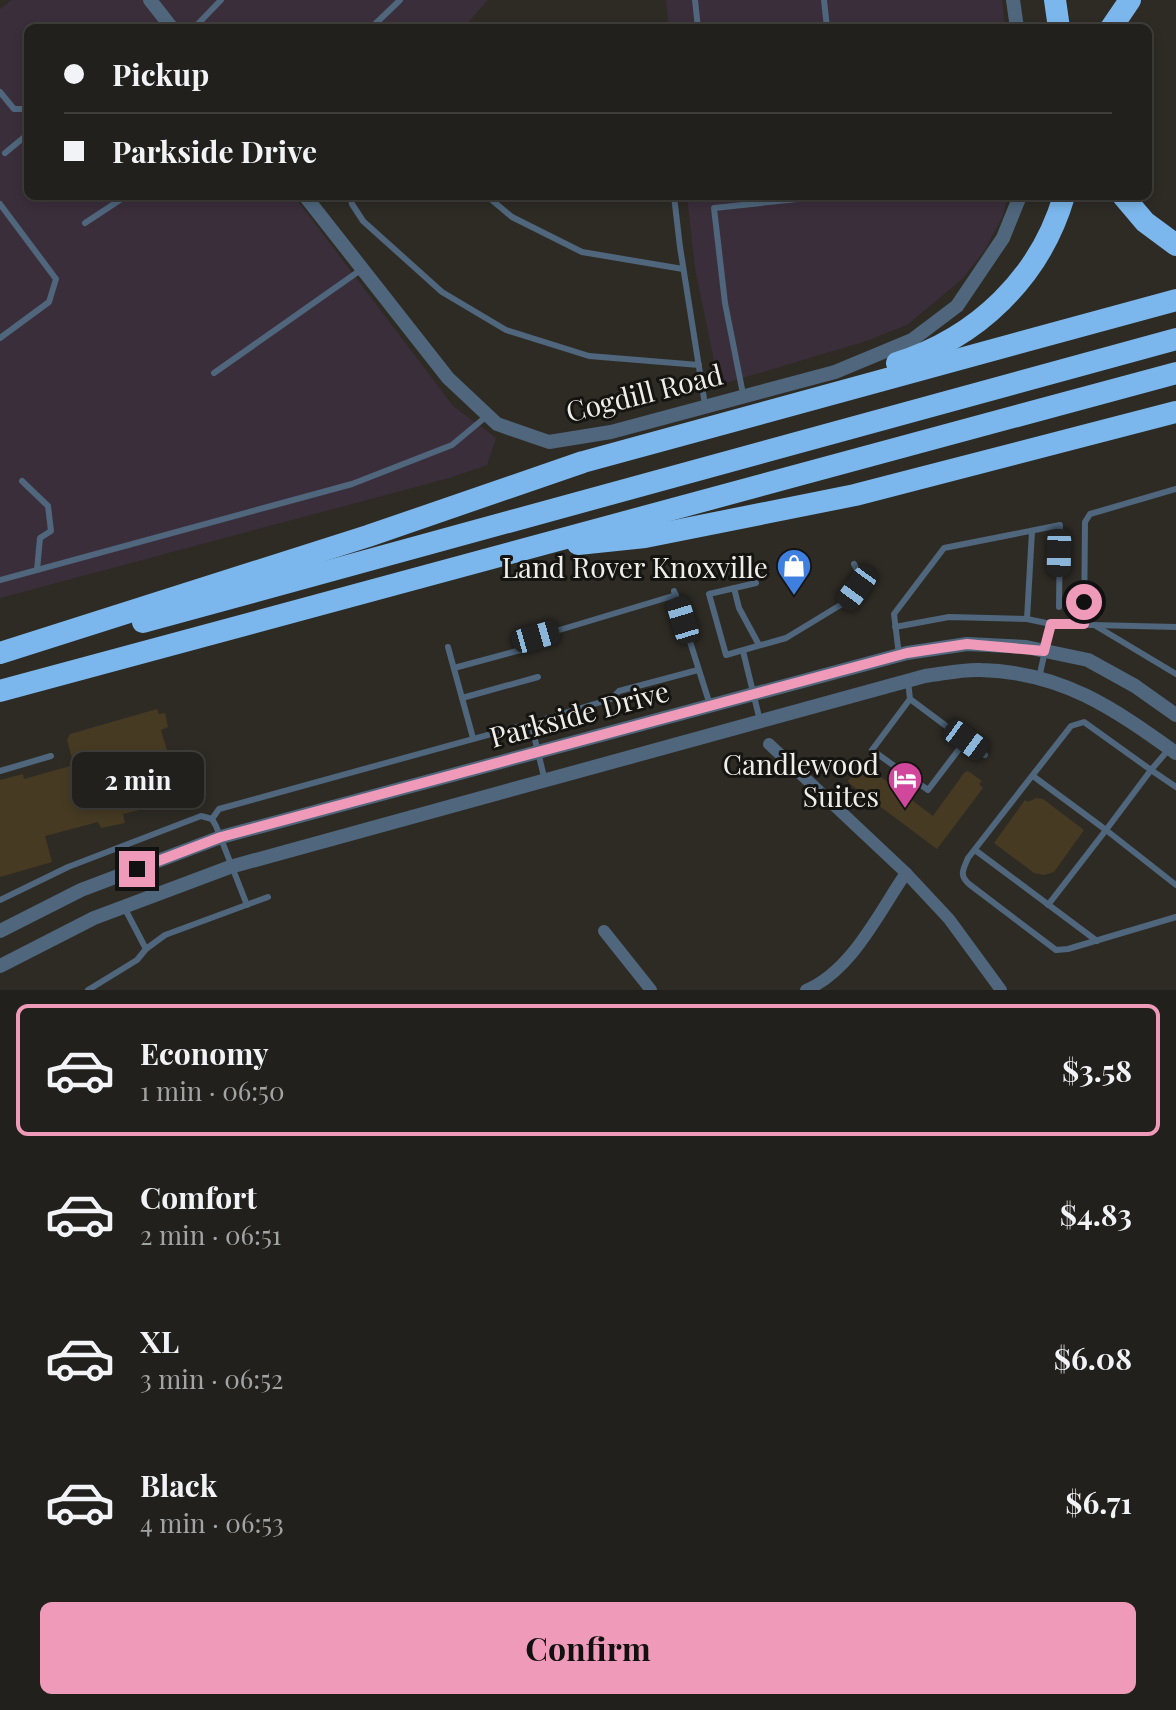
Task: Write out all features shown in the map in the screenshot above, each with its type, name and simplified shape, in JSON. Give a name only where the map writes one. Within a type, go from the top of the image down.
[{"type":"highway","points":[[1055,0],[1058,24]]},
{"type":"highway","points":[[1114,24],[1130,0]]},
{"type":"highway","points":[[0,656],[368,536],[703,421],[905,361],[953,340],[984,318],[1019,283],[1045,244],[1062,200]]},
{"type":"highway","points":[[1126,200],[1145,222],[1176,245]]},
{"type":"highway","points":[[583,462],[1176,300]]},
{"type":"highway","points":[[0,656],[253,593],[1176,339]]},
{"type":"highway","points":[[0,691],[1176,373]]},
{"type":"highway","points":[[528,547],[645,537],[779,512],[963,469],[1174,413]]},
{"type":"street","points":[[150,0],[169,24]]},
{"type":"street","points":[[1013,0],[1016,24]]},
{"type":"street","name":"Cogdill Road","points":[[308,200],[448,378],[497,424],[549,442],[611,432],[743,394],[835,372],[912,340],[957,306],[1003,238],[1018,200]]},
{"type":"street","name":"Parkside Drive","points":[[0,931],[81,890],[221,837],[899,655],[967,644],[1044,651],[1088,660],[1135,686],[1176,715]]},
{"type":"street","name":"Parkside Drive","points":[[0,966],[94,918],[230,867],[908,681],[980,670],[1039,678],[1077,690],[1119,712],[1173,751]]},
{"type":"street","points":[[769,744],[906,873],[949,919],[1001,990]]},
{"type":"street","points":[[806,990],[820,984],[851,953],[906,873]]},
{"type":"street","points":[[604,931],[651,990]]},
{"type":"lane","points":[[198,24],[221,0]]},
{"type":"lane","points":[[375,24],[400,0]]},
{"type":"lane","points":[[695,0],[698,24]]},
{"type":"lane","points":[[824,0],[827,24]]},
{"type":"lane","points":[[0,92],[14,109],[24,109]]},
{"type":"lane","points":[[5,153],[24,137]]},
{"type":"lane","points":[[85,223],[120,200]]},
{"type":"lane","points":[[351,200],[363,221],[442,292],[506,330],[589,356],[699,365]]},
{"type":"lane","points":[[492,200],[512,217],[582,252],[683,269]]},
{"type":"lane","points":[[674,200],[705,405]]},
{"type":"lane","points":[[713,200],[725,303],[743,394]]},
{"type":"lane","points":[[714,208],[794,200]]},
{"type":"lane","points":[[0,204],[56,279],[49,302],[0,338]]},
{"type":"lane","points":[[214,373],[362,269]]},
{"type":"lane","points":[[0,580],[352,484],[452,445],[488,415]]},
{"type":"lane","points":[[22,481],[48,506],[51,531],[40,538],[37,570]]},
{"type":"lane","points":[[1084,624],[1085,522],[1090,514],[1176,489]]},
{"type":"lane","points":[[899,655],[894,614],[941,550],[1060,525],[1059,607]]},
{"type":"lane","points":[[1027,619],[1032,531]]},
{"type":"lane","points":[[756,583],[709,594],[726,655],[786,638],[847,601],[861,577],[854,564]]},
{"type":"lane","points":[[734,588],[739,608],[759,645]]},
{"type":"lane","points":[[454,668],[528,648],[536,637],[675,593],[710,705]]},
{"type":"lane","points":[[895,627],[949,617],[1027,619],[1051,624],[1176,627]]},
{"type":"lane","points":[[1039,678],[1051,624]]},
{"type":"lane","points":[[1093,625],[1176,674]]},
{"type":"lane","points":[[448,647],[473,738]]},
{"type":"lane","points":[[743,651],[760,722]]},
{"type":"lane","points":[[212,819],[219,809],[531,723],[611,699],[619,691],[698,670]]},
{"type":"lane","points":[[462,698],[538,677]]},
{"type":"lane","points":[[908,681],[910,699],[872,750],[928,790],[966,740]]},
{"type":"lane","points":[[910,699],[985,755]]},
{"type":"lane","points":[[1176,787],[1084,722],[1071,726],[961,872],[962,878],[1056,950],[1176,917]]},
{"type":"lane","points":[[531,723],[545,781]]},
{"type":"lane","points":[[1048,905],[1151,770],[1173,751]]},
{"type":"lane","points":[[0,771],[51,756]]},
{"type":"lane","points":[[1033,776],[1176,885]]},
{"type":"lane","points":[[0,900],[68,867],[201,816],[212,819],[247,905]]},
{"type":"lane","points":[[975,850],[1097,941]]},
{"type":"lane","points":[[88,990],[137,960],[165,935],[268,897]]},
{"type":"lane","points":[[124,907],[146,949]]},
{"type":"shaded area","points":[[12,0],[143,0],[162,24],[24,24],[24,200],[297,200],[453,406],[496,438],[487,465],[449,478],[0,598],[0,9]]},
{"type":"shaded area","points":[[159,0],[488,0],[467,24],[178,24]]},
{"type":"shaded area","points":[[666,0],[1002,0],[1005,24],[669,24]]},
{"type":"shaded area","points":[[687,200],[1007,200],[985,250],[962,279],[907,325],[866,341],[719,385],[695,268]]},
{"type":"building","points":[[157,709],[159,714],[165,713],[168,727],[161,730],[172,767],[190,777],[185,789],[178,795],[163,786],[138,791],[143,809],[123,814],[125,823],[101,828],[98,822],[45,836],[52,862],[0,877],[0,780],[23,774],[24,779],[74,765],[67,740],[70,734]]},
{"type":"building","name":"Candlewood Suites","points":[[865,765],[933,816],[964,773],[968,771],[982,781],[979,784],[983,788],[937,849],[850,784],[848,781],[859,766],[862,768]]},
{"type":"building","points":[[1043,799],[1084,830],[1054,872],[1044,875],[1034,873],[994,843],[1025,800],[1028,802]]},
{"type":"place","name":"Land Rover Knoxville","points":[[794,597]]},
{"type":"place","name":"Candlewood Suites","points":[[905,810]]},
{"type":"route","points":[[137,869],[221,837],[907,653],[967,644],[1044,651],[1051,624],[1084,624],[1084,602]]}]
